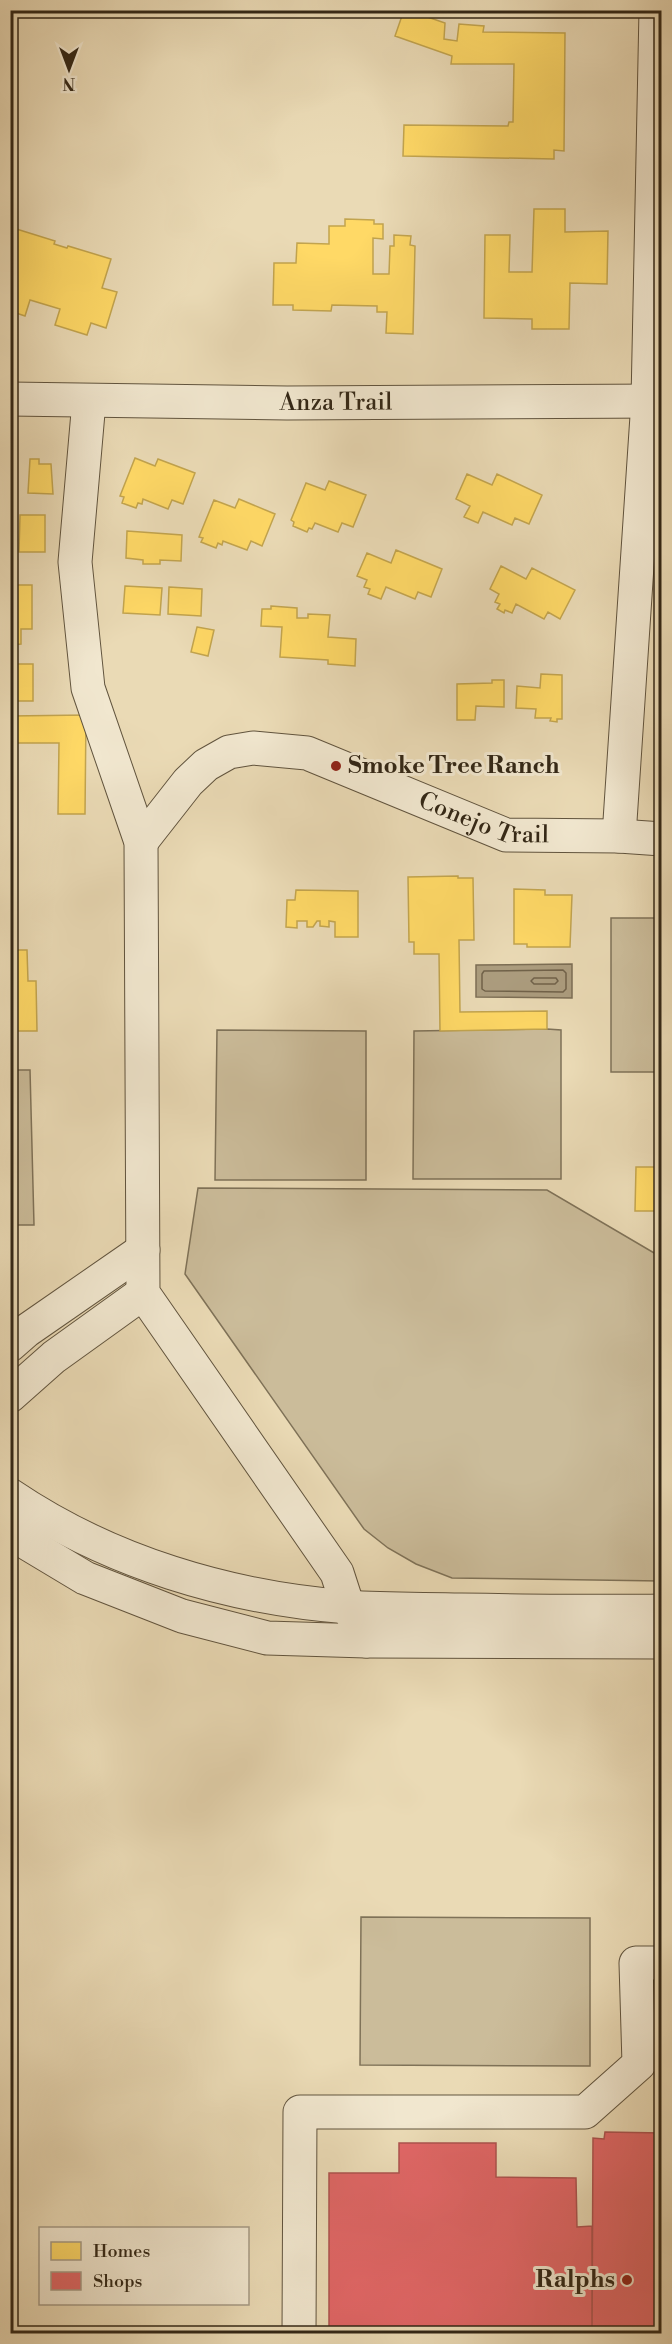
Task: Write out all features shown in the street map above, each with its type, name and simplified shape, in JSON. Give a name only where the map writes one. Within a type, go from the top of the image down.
[{"type":"street","points":[[619,836],[655,401],[658,89],[656,10]]},
{"type":"street","name":"Anza Trail","points":[[10,399],[655,401]]},
{"type":"street","points":[[89,401],[75,562],[88,688],[141,842],[143,1293],[336,1573],[348,1607],[366,1641]]},
{"type":"street","name":"Conejo Trail","points":[[141,842],[188,783],[206,765],[229,752],[253,748],[307,753],[506,835],[619,836],[662,839]]},
{"type":"street","points":[[10,1345],[26,1331],[143,1250]]},
{"type":"street","points":[[10,1396],[54,1357],[143,1293]]},
{"type":"street","points":[[10,1495],[41,1516],[156,1568],[211,1586],[270,1597],[348,1607],[570,1612],[662,1611]]},
{"type":"street","points":[[10,1533],[85,1578],[182,1616],[267,1638],[366,1641],[662,1641]]},
{"type":"street","points":[[299,2334],[300,2112],[585,2112],[639,2064],[636,1963],[662,1963]]},
{"type":"shaded area","points":[[611,918],[661,918],[661,1072],[611,1072]]},
{"type":"shaded area","points":[[217,1030],[366,1031],[366,1180],[215,1180]]},
{"type":"shaded area","points":[[561,1030],[561,1179],[413,1179],[414,1031]]},
{"type":"shaded area","points":[[10,1070],[30,1070],[34,1225],[11,1225]]},
{"type":"shaded area","points":[[198,1188],[547,1190],[661,1257],[661,1581],[452,1578],[416,1564],[388,1548],[364,1529],[185,1274]]},
{"type":"shaded area","points":[[361,1917],[590,1918],[590,2066],[360,2065]]},
{"type":"water","points":[[572,964],[572,998],[476,997],[476,965]]},
{"type":"building: Homes","points":[[404,10],[421,10],[419,14],[445,23],[444,39],[457,41],[459,24],[484,26],[483,32],[565,33],[564,151],[554,150],[554,159],[403,156],[404,125],[508,126],[509,122],[513,122],[514,64],[451,64],[452,56],[395,36]]},
{"type":"building: Homes","points":[[534,209],[565,209],[565,232],[608,231],[607,284],[570,283],[569,329],[532,329],[532,319],[484,318],[485,235],[510,235],[509,272],[532,272]]},
{"type":"building: Homes","points":[[345,219],[374,220],[374,224],[383,224],[383,239],[373,238],[373,274],[389,274],[390,246],[394,246],[394,235],[411,236],[410,245],[415,246],[413,334],[386,333],[387,312],[377,312],[377,306],[332,305],[331,311],[293,310],[293,305],[273,305],[274,263],[296,263],[297,243],[329,244],[329,226],[345,226]]},
{"type":"building: Homes","points":[[10,227],[55,241],[54,244],[111,259],[102,288],[117,292],[106,328],[91,323],[87,335],[55,325],[60,309],[30,300],[25,316],[10,311]]},
{"type":"building: Homes","points":[[135,458],[155,466],[158,459],[195,473],[183,504],[172,500],[168,509],[143,499],[142,504],[138,503],[136,508],[122,503],[124,497],[120,496]]},
{"type":"building: Homes","points":[[30,459],[39,459],[39,464],[51,464],[53,494],[28,493]]},
{"type":"building: Homes","points":[[467,474],[492,485],[497,474],[542,495],[529,524],[515,518],[512,525],[483,512],[478,523],[464,517],[470,506],[456,499]]},
{"type":"building: Homes","points":[[329,481],[366,495],[353,527],[342,523],[338,532],[315,523],[307,532],[293,526],[294,522],[291,520],[306,483],[325,490]]},
{"type":"building: Homes","points":[[239,499],[275,514],[262,546],[251,541],[247,550],[223,541],[222,545],[218,543],[216,548],[201,542],[203,538],[199,537],[214,500],[235,508]]},
{"type":"building: Homes","points":[[20,515],[45,515],[45,552],[19,552]]},
{"type":"building: Homes","points":[[127,531],[182,535],[181,561],[160,560],[160,564],[143,564],[143,560],[126,558]]},
{"type":"building: Homes","points":[[396,550],[442,569],[431,597],[418,592],[415,599],[386,587],[381,599],[368,594],[370,589],[364,587],[367,580],[357,576],[367,553],[391,563]]},
{"type":"building: Homes","points":[[501,566],[526,579],[532,568],[575,590],[560,619],[548,612],[544,619],[516,604],[512,613],[505,610],[504,613],[497,609],[500,604],[495,602],[499,594],[490,589]]},
{"type":"building: Homes","points":[[10,585],[32,585],[32,629],[21,629],[21,644],[10,645]]},
{"type":"building: Homes","points":[[125,586],[162,588],[160,615],[123,613]]},
{"type":"building: Homes","points":[[169,587],[202,589],[201,616],[168,614]]},
{"type":"building: Homes","points":[[271,606],[297,608],[297,618],[308,618],[308,614],[330,615],[328,637],[356,639],[355,666],[328,664],[328,660],[280,657],[282,627],[261,626],[262,609],[271,609]]},
{"type":"building: Homes","points":[[197,627],[214,630],[208,656],[191,652]]},
{"type":"building: Homes","points":[[10,664],[33,664],[33,701],[10,701]]},
{"type":"building: Homes","points":[[541,674],[562,675],[562,719],[557,719],[557,722],[550,721],[551,718],[535,718],[536,709],[516,708],[517,686],[540,688]]},
{"type":"building: Homes","points":[[492,680],[504,680],[504,707],[476,706],[475,720],[457,720],[457,684],[492,683]]},
{"type":"building: Homes","points":[[86,715],[85,814],[58,814],[59,743],[10,743],[10,716]]},
{"type":"building: Homes","points":[[458,876],[458,878],[473,878],[474,940],[459,940],[460,1012],[547,1011],[547,1029],[440,1031],[439,954],[414,954],[414,942],[409,942],[408,877]]},
{"type":"building: Homes","points":[[514,889],[545,890],[545,895],[572,895],[570,947],[527,947],[527,944],[514,944]]},
{"type":"building: Homes","points":[[296,890],[358,891],[358,937],[335,937],[335,922],[329,921],[329,927],[320,926],[320,921],[317,921],[313,927],[307,927],[307,921],[297,921],[297,928],[286,927],[287,900],[295,900]]},
{"type":"building: Homes","points":[[16,939],[16,950],[27,950],[28,981],[36,981],[37,1031],[10,1031],[10,940]]},
{"type":"building: Homes","points":[[636,1167],[662,1167],[661,1211],[635,1211]]},
{"type":"building: Shops","name":"Ralphs","points":[[605,2132],[662,2133],[662,2334],[592,2334],[593,2138],[604,2139]]},
{"type":"building: Shops","points":[[399,2143],[496,2143],[496,2177],[576,2178],[577,2227],[592,2226],[592,2334],[329,2334],[329,2173],[399,2173]]},
{"type":"place","name":"Smoke Tree Ranch","points":[[336,766]]},
{"type":"place","name":"Ralphs","points":[[627,2280]]}]
